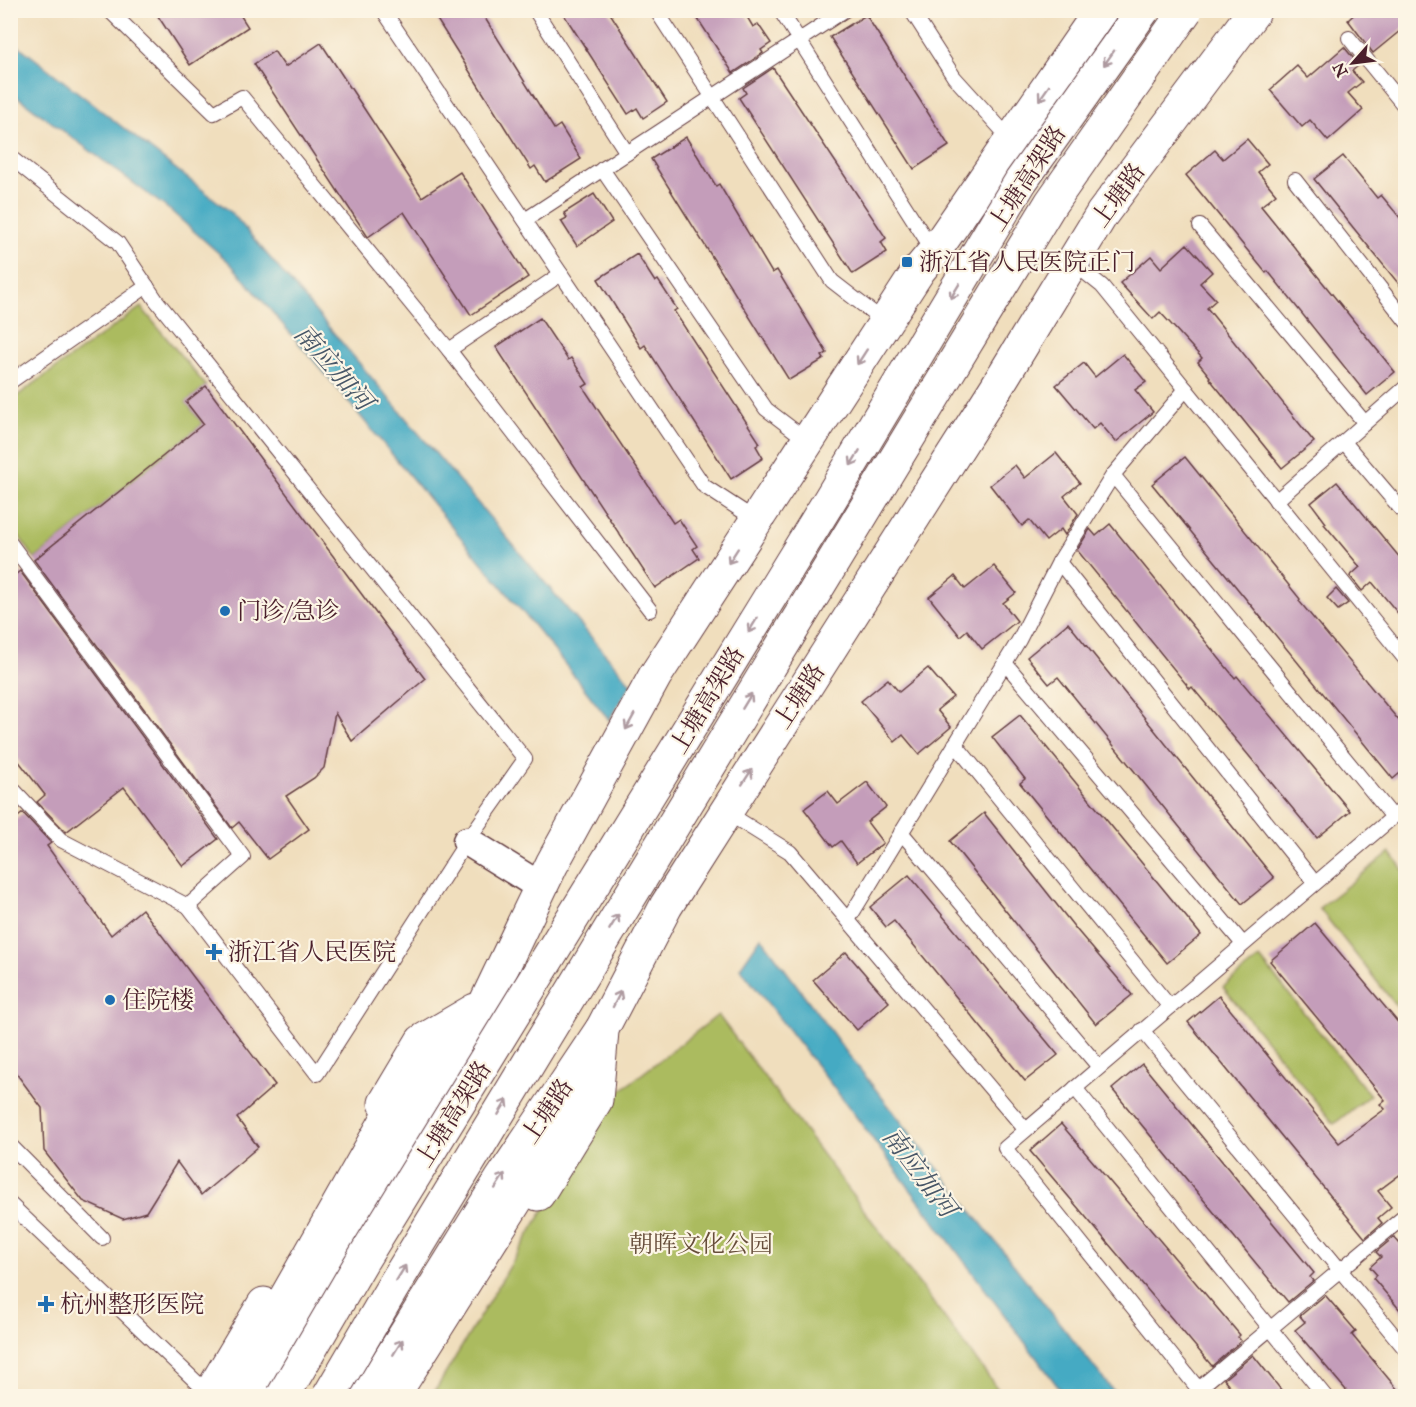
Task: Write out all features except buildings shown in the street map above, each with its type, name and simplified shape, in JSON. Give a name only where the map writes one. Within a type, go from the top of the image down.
[{"type":"main road","points":[[255,1396],[437,1093],[485,1005],[552,864],[655,676],[919,270],[1101,10]]},
{"type":"main road","name":"上塘高架路","points":[[283,1396],[363,1259],[829,501],[1021,182],[1143,10]]},
{"type":"main road","name":"上塘高架路","points":[[329,1396],[856,520],[1051,203],[1186,10]]},
{"type":"main road","name":"上塘路","points":[[367,1396],[501,1180],[602,1029],[666,906],[996,388],[1102,214],[1256,10]]},
{"type":"main road","points":[[216,1396],[398,1100],[485,1005]]},
{"type":"main road","points":[[216,1396],[422,1041],[485,1005]]},
{"type":"main road","points":[[393,1396],[542,1159],[602,1029]]},
{"type":"main road","points":[[412,1396],[596,1100],[602,1029]]},
{"type":"street","points":[[467,841],[541,887]]},
{"type":"lane","points":[[109,10],[214,113],[242,97],[449,350],[650,610]]},
{"type":"lane","points":[[383,10],[704,486],[756,520]]},
{"type":"lane","points":[[535,10],[627,153]]},
{"type":"lane","points":[[656,10],[832,281],[885,322]]},
{"type":"lane","points":[[780,10],[933,252]]},
{"type":"lane","points":[[525,220],[845,10]]},
{"type":"lane","points":[[910,10],[954,77],[1011,140]]},
{"type":"lane","points":[[1349,38],[1406,108]]},
{"type":"lane","points":[[10,157],[118,243],[147,286],[525,759],[467,841],[317,1074],[188,906],[62,840],[10,786]]},
{"type":"lane","points":[[602,169],[766,410],[808,441]]},
{"type":"lane","points":[[1295,180],[1406,321]]},
{"type":"lane","points":[[1200,226],[1365,423]]},
{"type":"lane","points":[[1072,262],[1102,286],[1406,660]]},
{"type":"lane","points":[[449,350],[561,274]]},
{"type":"lane","points":[[10,381],[147,286]]},
{"type":"lane","points":[[1276,501],[1406,387]]},
{"type":"lane","points":[[848,920],[1019,640],[1059,562],[1113,475],[1186,389]]},
{"type":"lane","points":[[1344,442],[1406,515]]},
{"type":"lane","points":[[1113,475],[1393,817]]},
{"type":"lane","points":[[10,543],[243,857],[188,906]]},
{"type":"lane","points":[[1059,562],[1315,883]]},
{"type":"lane","points":[[1005,663],[1243,944]]},
{"type":"lane","points":[[955,744],[1170,1007]]},
{"type":"lane","points":[[1406,806],[1005,1148],[1201,1393],[1270,1328],[1406,1215]]},
{"type":"lane","points":[[725,811],[790,852],[1025,1129]]},
{"type":"lane","points":[[901,832],[1099,1067]]},
{"type":"lane","points":[[1142,1030],[1406,1350]]},
{"type":"lane","points":[[1075,1088],[1325,1396]]},
{"type":"lane","points":[[10,1145],[102,1238]]},
{"type":"lane","points":[[10,1204],[216,1396]]},
{"type":"green space","points":[[141,307],[206,386],[186,402],[203,424],[35,559],[11,525],[10,401]]},
{"type":"green space","points":[[1390,852],[1405,872],[1405,1017],[1319,908]]},
{"type":"green space","points":[[1260,958],[1370,1095],[1334,1124],[1223,987]]},
{"type":"green space","name":"朝晖文化公园","points":[[718,1015],[1003,1396],[432,1396],[611,1098]]},
{"type":"water","name":"南应加河","points":[[11,40],[232,213],[631,684],[609,720],[333,383],[230,263],[171,211],[11,92]]},
{"type":"water","name":"南应加河","points":[[761,937],[847,1053],[1117,1396],[1065,1396],[845,1102],[740,968]]},
{"type":"place","name":"浙江省人民医院正门","points":[[907,262]]},
{"type":"place","name":"门诊/急诊","points":[[225,611]]},
{"type":"place","name":"浙江省人民医院","points":[[214,952]]},
{"type":"place","name":"住院楼","points":[[110,1000]]},
{"type":"place","name":"杭州整形医院","points":[[46,1304]]}]
